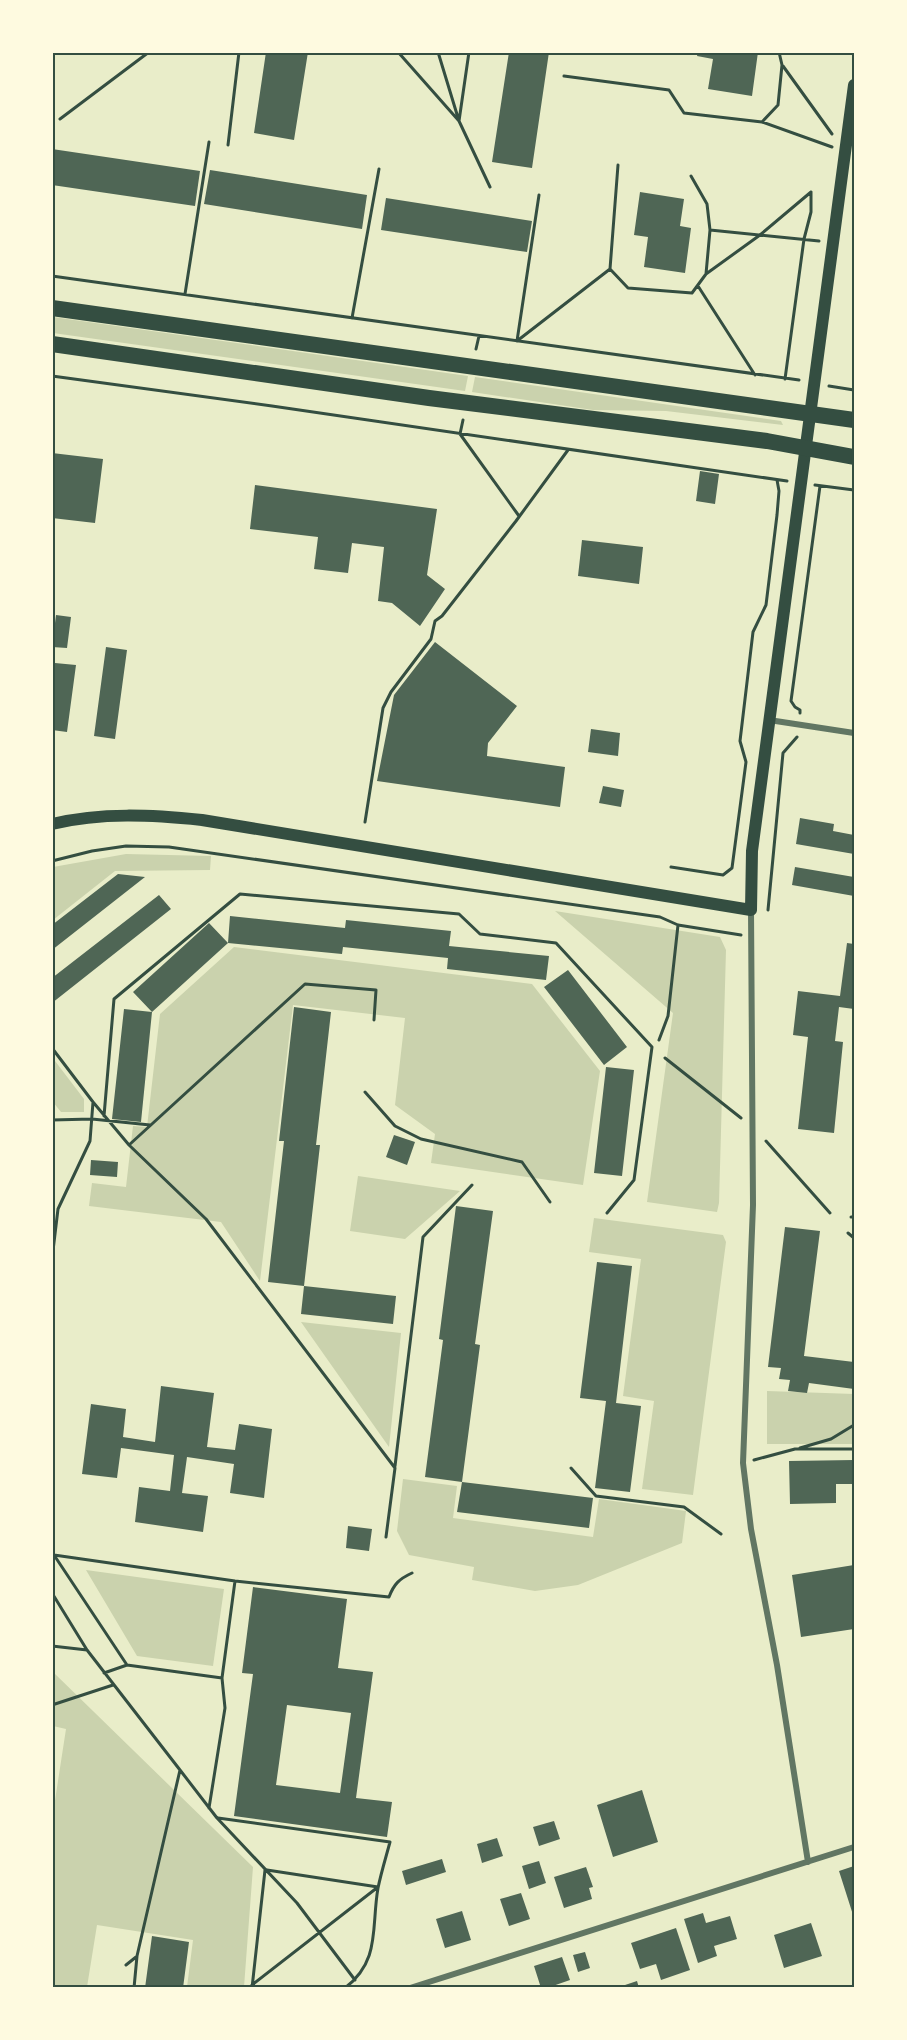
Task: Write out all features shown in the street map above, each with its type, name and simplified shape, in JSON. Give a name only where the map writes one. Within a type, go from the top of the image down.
[{"type":"highway","points":[[52,308],[855,420]]},
{"type":"highway","points":[[52,344],[429,398],[767,441],[855,457]]},
{"type":"main road","points":[[52,824],[90,817],[111,816],[202,820],[751,910],[752,851],[832,242],[855,85]]},
{"type":"street","points":[[769,720],[855,733]]},
{"type":"street","points":[[751,910],[753,1205],[743,1463],[751,1529],[777,1665],[808,1862]]},
{"type":"street","points":[[411,1988],[855,1847]]},
{"type":"path","points":[[60,119],[149,52]]},
{"type":"path","points":[[228,146],[239,52]]},
{"type":"path","points":[[398,52],[459,121]]},
{"type":"path","points":[[438,52],[459,121],[490,187]]},
{"type":"path","points":[[459,121],[469,52]]},
{"type":"path","points":[[762,122],[778,105],[782,65],[779,52]]},
{"type":"path","points":[[782,65],[845,152]]},
{"type":"path","points":[[564,76],[669,90],[684,113],[762,122],[845,152]]},
{"type":"path","points":[[184,294],[209,142]]},
{"type":"path","points":[[518,341],[610,269],[618,165]]},
{"type":"path","points":[[352,318],[379,170]]},
{"type":"path","points":[[691,176],[707,204],[710,230],[706,274]]},
{"type":"path","points":[[610,269],[628,288],[692,293],[706,274],[760,235],[811,192],[811,212],[804,239],[785,379]]},
{"type":"path","points":[[518,341],[539,195]]},
{"type":"path","points":[[710,230],[832,242]]},
{"type":"path","points":[[52,276],[776,377]]},
{"type":"path","points":[[698,286],[755,375]]},
{"type":"path","points":[[52,376],[855,490]]},
{"type":"path","points":[[842,389],[855,390]]},
{"type":"path","points":[[460,434],[519,516]]},
{"type":"path","points":[[365,822],[383,708],[391,692],[431,639],[435,621],[442,616],[568,450]]},
{"type":"path","points":[[671,867],[723,874],[732,868],[746,762],[740,741],[753,632],[766,605],[777,515],[779,491],[777,480]]},
{"type":"path","points":[[768,912],[783,753],[797,739],[799,725],[800,710],[791,701],[820,486]]},
{"type":"path","points":[[52,861],[92,851],[126,846],[170,848],[660,917],[678,925],[751,936]]},
{"type":"path","points":[[104,1116],[114,999],[240,894],[459,914],[480,934],[556,943],[652,1047],[634,1180],[607,1213]]},
{"type":"path","points":[[659,1040],[668,1016],[678,925]]},
{"type":"path","points":[[129,1144],[305,984],[376,990],[374,1020]]},
{"type":"path","points":[[52,1048],[104,1116],[129,1144],[206,1219],[395,1468]]},
{"type":"path","points":[[365,1092],[395,1126],[421,1139],[522,1162],[550,1202]]},
{"type":"path","points":[[52,1259],[58,1209],[90,1141],[93,1102]]},
{"type":"path","points":[[52,1120],[92,1119],[150,1125]]},
{"type":"path","points":[[386,1537],[423,1237],[472,1185]]},
{"type":"path","points":[[848,1233],[855,1238]]},
{"type":"path","points":[[743,1463],[831,1438],[855,1425]]},
{"type":"path","points":[[795,1449],[855,1449]]},
{"type":"path","points":[[571,1467],[596,1496],[684,1507],[721,1534]]},
{"type":"path","points":[[53,1553],[235,1581],[389,1598],[394,1586],[401,1578],[412,1573]]},
{"type":"path","points":[[52,1587],[53,1553]]},
{"type":"path","points":[[53,1553],[126,1665]]},
{"type":"path","points":[[209,1808],[225,1708],[222,1678],[235,1581]]},
{"type":"path","points":[[52,1593],[87,1650],[209,1808],[297,1904],[355,1980]]},
{"type":"path","points":[[52,1646],[87,1650]]},
{"type":"path","points":[[104,1673],[126,1665],[222,1678]]},
{"type":"path","points":[[52,1705],[114,1686]]},
{"type":"path","points":[[134,1988],[137,1956],[180,1770]]},
{"type":"path","points":[[217,1818],[390,1842],[378,1887],[372,1947],[366,1966],[345,1988]]},
{"type":"path","points":[[265,1870],[378,1887]]},
{"type":"path","points":[[252,1986],[265,1870]]},
{"type":"path","points":[[252,1986],[378,1887]]},
{"type":"path","points":[[126,1965],[137,1956]]},
{"type":"path","points":[[252,1986],[266,1988]]},
{"type":"green space","points":[[53,317],[468,376],[465,391],[53,333]]},
{"type":"green space","points":[[475,377],[781,421],[783,425],[666,411],[593,410],[472,392]]},
{"type":"green space","points":[[126,854],[211,856],[210,870],[115,871],[53,920],[53,867]]},
{"type":"green space","points":[[555,911],[720,937],[726,950],[717,1212],[647,1202],[673,1013]]},
{"type":"green space","points":[[234,947],[532,984],[600,1071],[583,1185],[431,1163],[435,1134],[395,1105],[405,1018],[293,1005],[260,1281],[221,1222],[89,1206],[92,1183],[126,1187],[133,1126],[147,1127],[160,1014]]},
{"type":"green space","points":[[52,1057],[84,1099],[84,1112],[61,1112],[53,1102]]},
{"type":"green space","points":[[358,1176],[460,1191],[405,1239],[350,1231]]},
{"type":"green space","points":[[594,1218],[723,1235],[726,1242],[693,1495],[642,1489],[654,1401],[623,1396],[641,1259],[589,1252]]},
{"type":"green space","points":[[301,1322],[401,1333],[389,1447]]},
{"type":"green space","points":[[767,1391],[854,1394],[854,1444],[767,1444]]},
{"type":"green space","points":[[403,1479],[457,1486],[453,1518],[593,1537],[599,1499],[686,1511],[682,1543],[578,1585],[535,1591],[472,1580],[474,1567],[409,1555],[397,1531]]},
{"type":"green space","points":[[86,1570],[224,1589],[213,1666],[137,1656]]},
{"type":"green space","points":[[53,1672],[253,1867],[244,1987],[187,1987],[193,1940],[97,1925],[87,1987],[53,1987],[52,1820],[66,1729],[53,1726]]},
{"type":"building","points":[[266,52],[308,52],[294,140],[254,133]]},
{"type":"building","points":[[509,52],[549,52],[532,168],[492,162]]},
{"type":"building","points":[[698,52],[758,52],[752,96],[708,89],[713,59],[697,56]]},
{"type":"building","points":[[52,149],[200,171],[195,206],[52,185]]},
{"type":"building","points":[[210,170],[367,195],[362,229],[204,204]]},
{"type":"building","points":[[640,192],[684,199],[680,226],[691,228],[685,273],[644,267],[648,237],[634,235]]},
{"type":"building","points":[[386,198],[532,221],[527,252],[381,230]]},
{"type":"building","points":[[52,453],[103,459],[95,523],[52,518]]},
{"type":"building","points":[[700,471],[719,474],[715,504],[696,501]]},
{"type":"building","points":[[255,485],[437,509],[427,575],[445,589],[420,626],[392,603],[378,601],[384,547],[352,543],[348,573],[314,569],[318,537],[250,529]]},
{"type":"building","points":[[582,540],[643,547],[639,584],[578,576]]},
{"type":"building","points":[[56,615],[71,617],[67,648],[52,647]]},
{"type":"building","points":[[435,642],[517,706],[488,743],[487,756],[565,767],[560,807],[377,781],[394,695]]},
{"type":"building","points":[[106,647],[127,650],[115,739],[94,736]]},
{"type":"building","points":[[55,663],[76,665],[67,732],[52,730],[52,685]]},
{"type":"building","points":[[591,729],[620,733],[618,756],[588,752]]},
{"type":"building","points":[[603,786],[624,790],[621,807],[599,803]]},
{"type":"building","points":[[800,818],[834,824],[833,831],[854,835],[854,854],[796,844]]},
{"type":"building","points":[[795,867],[854,877],[854,896],[792,885]]},
{"type":"building","points":[[118,874],[145,877],[52,950],[52,925]]},
{"type":"building","points":[[159,895],[171,909],[52,1003],[52,978]]},
{"type":"building","points":[[230,916],[345,928],[346,920],[451,931],[449,946],[549,956],[546,980],[447,969],[448,958],[343,947],[342,954],[228,943]]},
{"type":"building","points":[[209,923],[228,943],[152,1012],[133,992]]},
{"type":"building","points":[[847,943],[854,944],[854,1009],[839,1007],[835,1041],[843,1042],[834,1133],[798,1129],[808,1037],[793,1035],[798,991],[840,996]]},
{"type":"building","points":[[568,970],[627,1047],[604,1065],[544,987]]},
{"type":"building","points":[[294,1007],[331,1012],[316,1145],[320,1145],[304,1286],[268,1282],[284,1141],[279,1141]]},
{"type":"building","points":[[124,1009],[152,1012],[141,1122],[112,1119]]},
{"type":"building","points":[[606,1067],[634,1070],[622,1176],[594,1173]]},
{"type":"building","points":[[394,1135],[415,1142],[407,1165],[386,1157]]},
{"type":"building","points":[[91,1160],[118,1162],[117,1177],[90,1175]]},
{"type":"building","points":[[456,1206],[493,1211],[475,1344],[480,1345],[462,1482],[425,1477],[443,1340],[439,1339]]},
{"type":"building","points":[[785,1227],[820,1231],[804,1356],[854,1362],[854,1389],[809,1383],[807,1393],[788,1391],[790,1380],[779,1379],[781,1368],[768,1367]]},
{"type":"building","points":[[597,1262],[632,1266],[616,1403],[641,1406],[630,1492],[595,1488],[606,1401],[580,1398]]},
{"type":"building","points":[[304,1286],[396,1296],[393,1324],[301,1314]]},
{"type":"building","points":[[161,1386],[214,1393],[207,1447],[235,1450],[239,1424],[272,1429],[264,1498],[230,1493],[234,1464],[187,1457],[182,1493],[208,1496],[203,1532],[135,1522],[139,1487],[170,1491],[174,1455],[121,1448],[117,1478],[82,1474],[91,1404],[126,1409],[123,1437],[155,1442]]},
{"type":"building","points":[[854,1460],[854,1484],[836,1484],[836,1503],[790,1504],[789,1461]]},
{"type":"building","points":[[462,1482],[593,1498],[589,1528],[457,1512]]},
{"type":"building","points":[[348,1526],[372,1529],[369,1551],[346,1548]]},
{"type":"building","points":[[854,1565],[854,1629],[801,1637],[792,1575]]},
{"type":"building","points":[[253,1587],[347,1599],[338,1668],[373,1672],[356,1798],[392,1802],[387,1837],[234,1816],[253,1674],[242,1673]],"holes":[[[287,1705],[351,1713],[340,1793],[276,1785]]]},
{"type":"building","points":[[642,1790],[658,1842],[613,1857],[597,1805]]},
{"type":"building","points":[[554,1821],[560,1839],[539,1846],[533,1827]]},
{"type":"building","points":[[497,1838],[503,1856],[482,1863],[477,1844]]},
{"type":"building","points":[[442,1859],[446,1872],[406,1885],[402,1871]]},
{"type":"building","points":[[539,1861],[546,1883],[529,1889],[522,1866]]},
{"type":"building","points":[[854,1866],[854,1918],[839,1871]]},
{"type":"building","points":[[586,1867],[593,1887],[589,1888],[592,1899],[564,1908],[554,1877]]},
{"type":"building","points":[[521,1893],[530,1919],[509,1926],[500,1899]]},
{"type":"building","points":[[462,1911],[471,1940],[445,1948],[436,1919]]},
{"type":"building","points":[[703,1913],[706,1923],[730,1916],[737,1939],[714,1946],[717,1956],[698,1963],[684,1919]]},
{"type":"building","points":[[811,1923],[822,1956],[784,1968],[774,1935]]},
{"type":"building","points":[[676,1928],[690,1970],[661,1980],[656,1964],[640,1969],[631,1943]]},
{"type":"building","points":[[152,1936],[189,1942],[183,1988],[145,1988]]},
{"type":"building","points":[[585,1952],[590,1968],[578,1972],[573,1955]]},
{"type":"building","points":[[562,1957],[570,1980],[541,1988],[534,1966]]},
{"type":"building","points":[[637,1981],[639,1988],[619,1988],[619,1987]]}]
